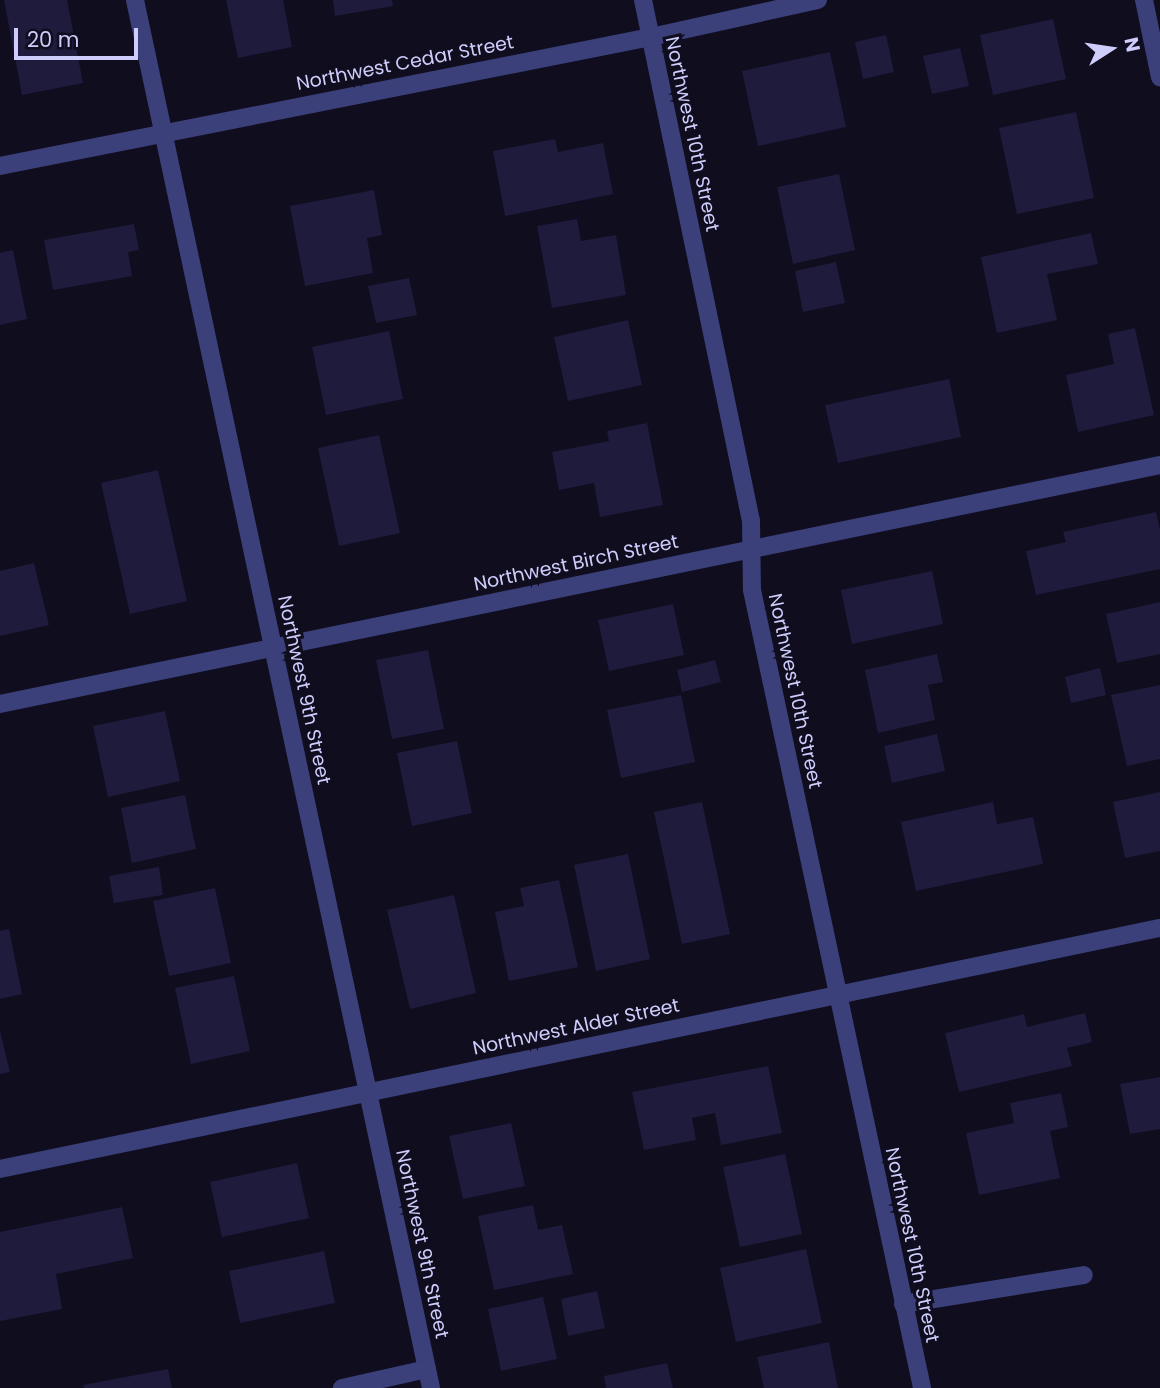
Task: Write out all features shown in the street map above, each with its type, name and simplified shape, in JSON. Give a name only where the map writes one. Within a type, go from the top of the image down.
[{"type":"street","name":"Northwest 9th Street","points":[[135,0],[431,1388]]},
{"type":"street","name":"Northwest 10th Street","points":[[643,0],[751,522],[752,590],[922,1388]]},
{"type":"street","name":"Northwest Cedar Street","points":[[0,166],[651,37],[818,0]]},
{"type":"street","points":[[1144,0],[1160,77]]},
{"type":"street","name":"Northwest Birch Street","points":[[0,704],[1160,465]]},
{"type":"street","name":"Northwest Alder Street","points":[[0,1169],[1160,928]]},
{"type":"street","points":[[904,1304],[1084,1275]]},
{"type":"street","points":[[342,1388],[427,1369]]},
{"type":"building","points":[[4,0],[67,0],[83,83],[22,95]]},
{"type":"building","points":[[226,0],[283,0],[292,47],[238,58]]},
{"type":"building","points":[[333,0],[392,0],[393,6],[335,16]]},
{"type":"building","points":[[1053,19],[1066,79],[993,95],[980,35]]},
{"type":"building","points":[[886,35],[894,72],[863,79],[855,42]]},
{"type":"building","points":[[960,48],[969,86],[932,94],[923,56]]},
{"type":"building","points":[[830,52],[846,127],[758,146],[742,71]]},
{"type":"building","points":[[1076,112],[1094,198],[1017,214],[999,128]]},
{"type":"building","points":[[555,139],[558,152],[603,143],[613,194],[505,216],[493,151]]},
{"type":"building","points":[[839,174],[855,250],[793,264],[777,187]]},
{"type":"building","points":[[374,190],[382,235],[367,238],[373,273],[305,286],[290,206]]},
{"type":"building","points":[[577,219],[581,241],[616,235],[626,295],[552,308],[537,226]]},
{"type":"building","points":[[134,224],[139,250],[128,252],[132,276],[53,290],[44,240]]},
{"type":"building","points":[[1091,233],[1098,264],[1047,274],[1057,320],[997,333],[981,257]]},
{"type":"building","points":[[13,250],[27,319],[0,325],[0,253]]},
{"type":"building","points":[[836,262],[845,303],[803,312],[795,271]]},
{"type":"building","points":[[409,278],[417,315],[376,323],[368,286]]},
{"type":"building","points":[[628,320],[642,385],[568,401],[554,337]]},
{"type":"building","points":[[1135,328],[1154,415],[1078,432],[1066,375],[1114,364],[1108,334]]},
{"type":"building","points":[[389,331],[403,399],[326,415],[312,347]]},
{"type":"building","points":[[949,379],[961,437],[838,463],[825,405]]},
{"type":"building","points":[[647,423],[663,505],[600,517],[594,483],[559,490],[552,452],[609,441],[607,431]]},
{"type":"building","points":[[379,435],[400,533],[339,546],[318,448]]},
{"type":"building","points":[[158,470],[187,601],[130,614],[101,483]]},
{"type":"building","points":[[1156,512],[1160,530],[1160,569],[1036,595],[1026,551],[1066,542],[1063,532]]},
{"type":"building","points":[[34,563],[49,625],[0,636],[0,571]]},
{"type":"building","points":[[932,571],[943,624],[852,644],[841,590]]},
{"type":"building","points":[[1160,602],[1160,654],[1117,663],[1106,614]]},
{"type":"building","points":[[673,604],[684,655],[609,671],[598,620]]},
{"type":"building","points":[[428,650],[444,729],[392,739],[376,660]]},
{"type":"building","points":[[937,654],[943,682],[928,685],[935,720],[878,733],[865,670]]},
{"type":"building","points":[[715,660],[721,682],[682,692],[677,670]]},
{"type":"building","points":[[1100,668],[1106,695],[1071,703],[1065,677]]},
{"type":"building","points":[[1160,685],[1160,759],[1127,766],[1111,695]]},
{"type":"building","points":[[681,695],[695,762],[621,778],[607,710]]},
{"type":"building","points":[[165,711],[180,781],[108,797],[93,726]]},
{"type":"building","points":[[937,734],[945,771],[892,783],[884,746]]},
{"type":"building","points":[[457,741],[472,813],[412,826],[397,753]]},
{"type":"building","points":[[1160,792],[1160,851],[1125,858],[1113,802]]},
{"type":"building","points":[[185,795],[196,849],[132,863],[121,808]]},
{"type":"building","points":[[702,802],[730,934],[682,944],[654,812]]},
{"type":"building","points":[[993,802],[997,824],[1033,817],[1043,864],[916,891],[901,822]]},
{"type":"building","points":[[628,854],[650,959],[596,971],[574,865]]},
{"type":"building","points":[[159,867],[163,895],[114,903],[109,876]]},
{"type":"building","points":[[559,880],[578,967],[509,981],[495,912],[524,906],[520,888]]},
{"type":"building","points":[[215,888],[231,963],[169,976],[153,901]]},
{"type":"building","points":[[454,895],[476,993],[410,1009],[387,910]]},
{"type":"building","points":[[9,929],[22,994],[0,999],[0,931]]},
{"type":"building","points":[[234,976],[250,1051],[191,1064],[175,988]]},
{"type":"building","points":[[1085,1013],[1092,1042],[1067,1048],[1072,1066],[959,1092],[945,1033],[1024,1014],[1027,1027]]},
{"type":"building","points":[[0,1031],[10,1072],[0,1074]]},
{"type":"building","points":[[768,1066],[782,1133],[721,1145],[715,1113],[692,1118],[696,1140],[644,1150],[632,1092]]},
{"type":"building","points":[[1160,1077],[1160,1129],[1130,1134],[1120,1084]]},
{"type":"building","points":[[1061,1093],[1068,1127],[1050,1131],[1060,1178],[979,1195],[966,1133],[1014,1123],[1010,1103]]},
{"type":"building","points":[[511,1123],[525,1186],[463,1199],[449,1136]]},
{"type":"building","points":[[785,1154],[802,1234],[740,1247],[723,1167]]},
{"type":"building","points":[[297,1163],[309,1218],[222,1237],[210,1182]]},
{"type":"building","points":[[533,1205],[538,1230],[562,1225],[573,1274],[494,1290],[478,1216]]},
{"type":"building","points":[[122,1207],[133,1258],[56,1274],[62,1309],[0,1321],[0,1232]]},
{"type":"building","points":[[806,1249],[822,1323],[736,1342],[720,1268]]},
{"type":"building","points":[[324,1251],[335,1303],[240,1323],[229,1271]]},
{"type":"building","points":[[597,1291],[605,1328],[568,1336],[561,1299]]},
{"type":"building","points":[[543,1297],[557,1359],[501,1371],[488,1309]]},
{"type":"building","points":[[829,1342],[838,1388],[764,1388],[757,1357]]},
{"type":"building","points":[[667,1363],[673,1388],[606,1388],[604,1376]]},
{"type":"building","points":[[168,1369],[172,1388],[84,1388],[83,1385]]}]
